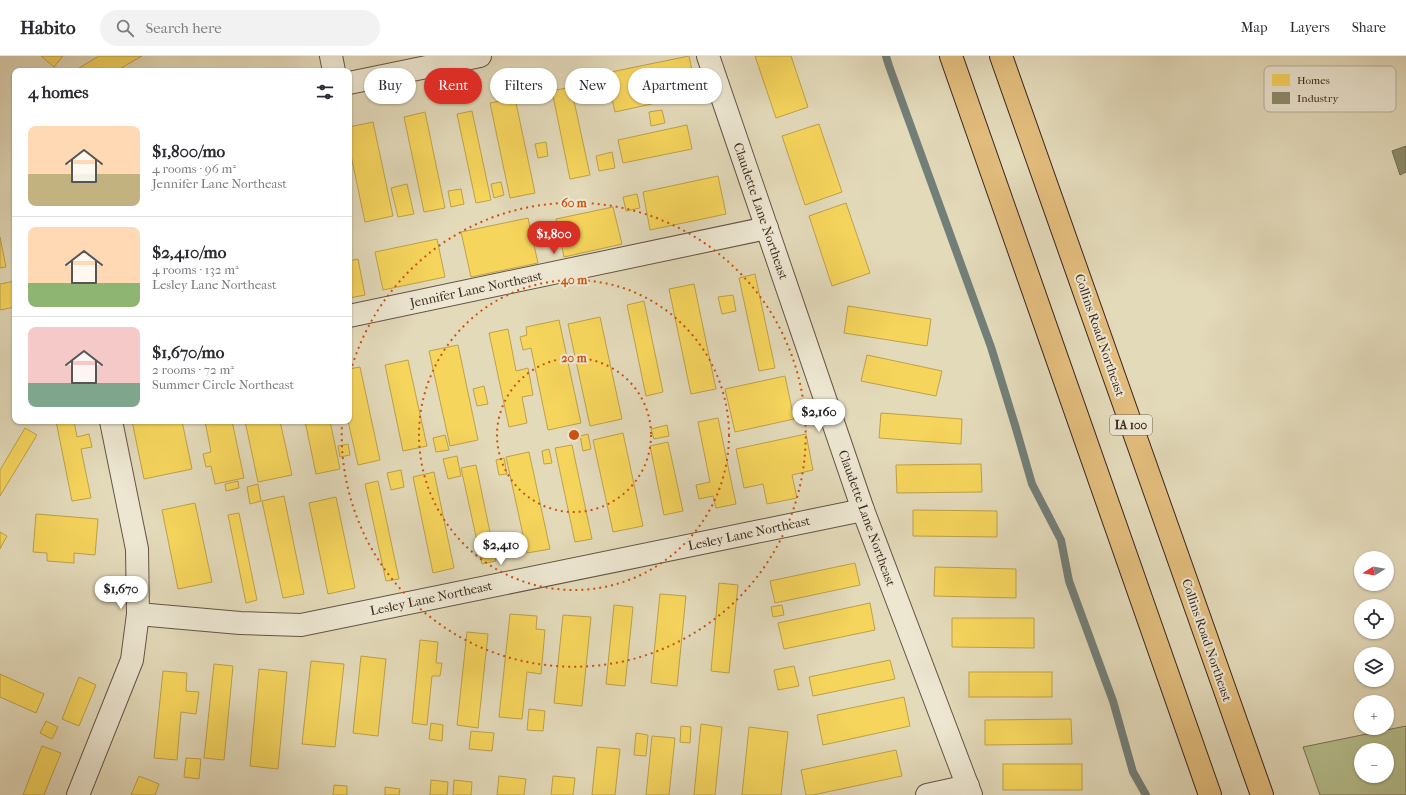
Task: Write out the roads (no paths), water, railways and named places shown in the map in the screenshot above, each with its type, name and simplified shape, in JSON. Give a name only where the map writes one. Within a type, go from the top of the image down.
[{"type":"highway","points":[[951,56],[1210,795]]},
{"type":"highway","name":"Collins Road Northeast","points":[[1001,56],[1262,795]]},
{"type":"street","points":[[331,56],[333,68]]},
{"type":"street","points":[[352,82],[480,56]]},
{"type":"street","name":"Claudette Lane Northeast","points":[[708,56],[863,510],[969,791]]},
{"type":"street","name":"Jennifer Lane Northeast","points":[[352,315],[767,228]]},
{"type":"street","points":[[78,795],[132,660],[138,614],[137,550],[112,424]]},
{"type":"street","name":"Lesley Lane Northeast","points":[[138,614],[240,624],[301,625],[863,510]]},
{"type":"street","points":[[927,795],[969,791]]},
{"type":"waterway","points":[[886,56],[991,347],[1032,484],[1061,540],[1069,581],[1113,701],[1133,772],[1146,795]]}]
